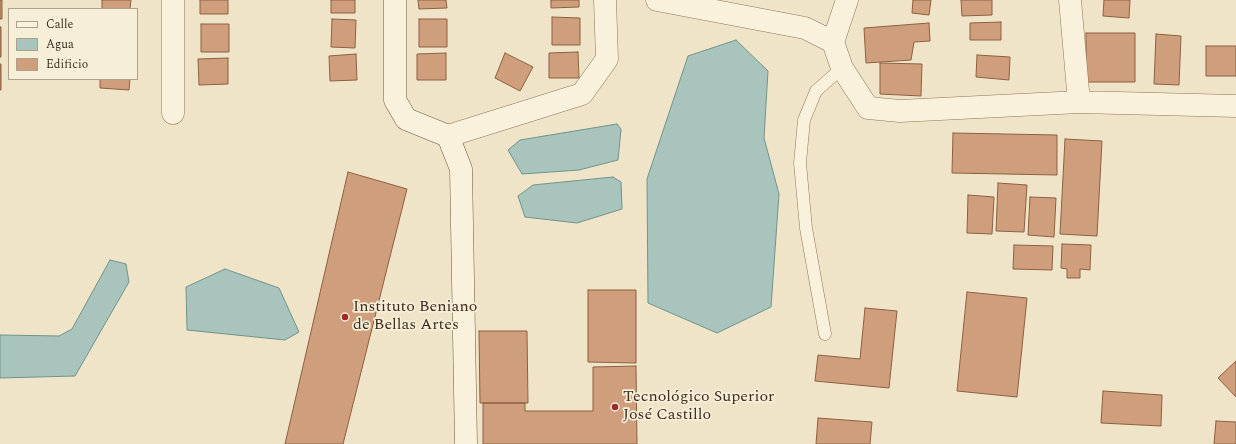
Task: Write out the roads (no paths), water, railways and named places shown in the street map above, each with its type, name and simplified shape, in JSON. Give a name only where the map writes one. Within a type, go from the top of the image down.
[{"type":"street","points":[[173,0],[173,113]]},
{"type":"street","points":[[395,0],[395,100],[406,119],[448,136],[582,94],[607,59],[605,0]]},
{"type":"street","points":[[657,0],[805,28],[833,42]]},
{"type":"street","points":[[847,0],[833,42],[842,68],[868,108],[900,111],[1079,102],[1236,106]]},
{"type":"street","points":[[1070,0],[1079,102]]},
{"type":"street","points":[[448,136],[461,169],[466,444]]},
{"type":"lane","points":[[825,334],[806,228],[800,163],[804,120],[816,91],[842,68]]},
{"type":"water","points":[[736,40],[768,71],[764,138],[779,194],[771,307],[717,333],[648,303],[647,179],[688,56]]},
{"type":"water","points":[[617,124],[621,129],[618,160],[579,170],[522,174],[508,150],[520,140]]},
{"type":"water","points":[[613,177],[621,182],[622,209],[577,223],[525,217],[518,196],[533,185]]},
{"type":"water","points":[[110,260],[126,264],[129,282],[75,376],[0,378],[0,335],[59,336],[72,329]]},
{"type":"water","points":[[225,269],[279,288],[299,332],[285,340],[187,330],[186,287]]},
{"type":"place","name":"Instituto Beniano de Bellas Artes","points":[[345,317]]},
{"type":"place","name":"Tecnológico Superior José Castillo","points":[[615,407]]}]
